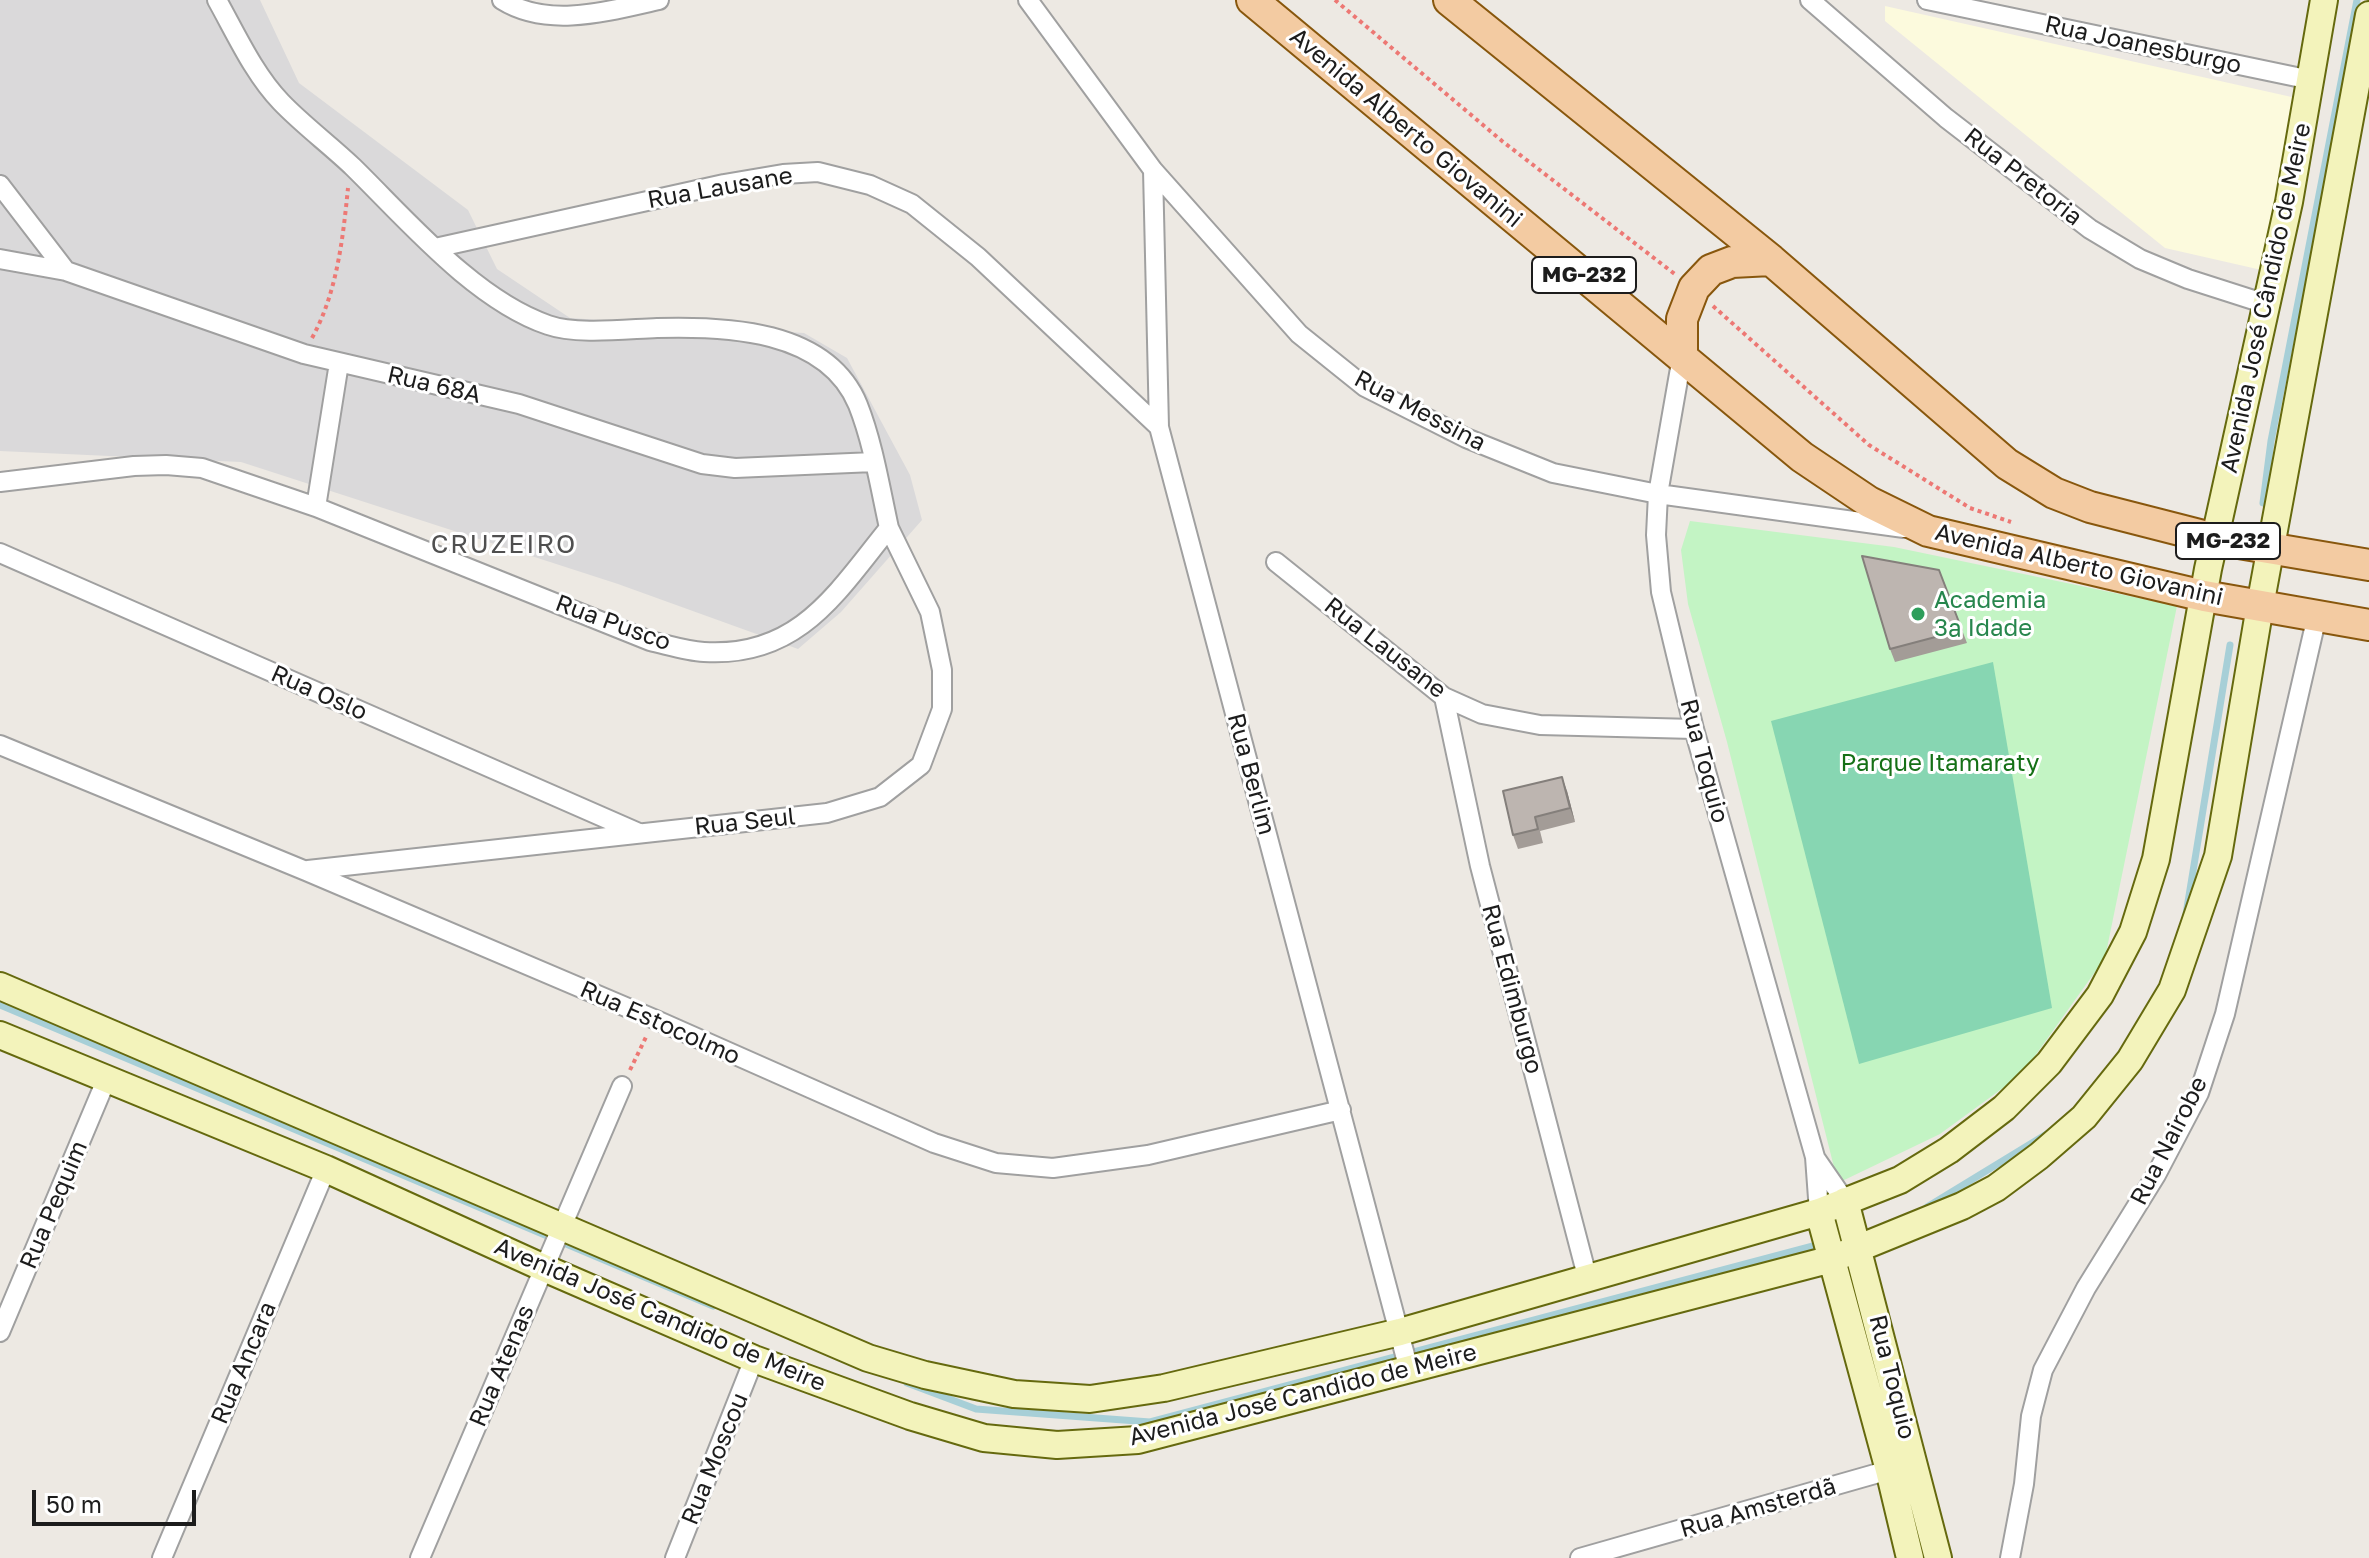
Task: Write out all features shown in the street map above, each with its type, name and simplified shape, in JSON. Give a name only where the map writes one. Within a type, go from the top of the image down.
[{"type":"main road","name":"Avenida Alberto Giovanini","points":[[1252,0],[1802,457],[1869,502],[1928,531],[2204,596],[2369,625]]},
{"type":"main road","name":"MG-232","points":[[1449,0],[1771,260],[2007,464],[2054,493],[2090,507],[2215,539],[2369,565]]},
{"type":"main road","points":[[1682,357],[1682,319],[1694,288],[1711,270],[1732,262],[1771,260]]},
{"type":"street","points":[[217,0],[251,61],[280,101],[435,248],[512,310],[552,326],[601,330],[692,327],[757,332],[799,346],[834,369],[857,403],[889,528]]},
{"type":"street","points":[[502,0],[512,7],[547,16],[610,10],[659,0]]},
{"type":"street","name":"Rua Messina","points":[[1028,0],[1153,170],[1299,334],[1365,387],[1466,438],[1553,473],[1658,494],[1928,531]]},
{"type":"street","name":"Rua Pretoria","points":[[1810,0],[1946,118],[2090,229],[2140,259],[2266,304]]},
{"type":"street","name":"Rua Joanesburgo","points":[[1927,0],[2311,80]]},
{"type":"street","name":"Avenida José Cândido de Meire","points":[[2204,596],[2289,202],[2324,0]]},
{"type":"street","name":"Avenida José Cândido de Meire","points":[[2260,606],[2369,15]]},
{"type":"street","name":"Rua Berlim","points":[[1153,170],[1159,427],[1404,1350]]},
{"type":"street","name":"Rua Lausane","points":[[435,248],[724,184],[783,174],[818,172],[870,185],[912,204],[978,257],[1159,427]]},
{"type":"street","points":[[0,185],[66,271]]},
{"type":"street","name":"Rua 68A","points":[[0,259],[66,271],[304,354],[519,404],[702,464],[735,468],[874,462]]},
{"type":"street","name":"Rua Toquio","points":[[1682,357],[1658,494],[1656,535],[1661,592],[1694,729],[1815,1157],[1819,1212]]},
{"type":"street","points":[[316,507],[339,363]]},
{"type":"street","name":"Rua Pusco","points":[[0,482],[166,465],[202,468],[316,507],[650,641],[703,652],[744,651],[782,639],[821,612],[889,528]]},
{"type":"street","name":"Rua Seul","points":[[306,871],[827,813],[880,797],[921,765],[942,709],[942,670],[930,612],[889,528]]},
{"type":"street","name":"Rua Oslo","points":[[0,553],[639,833]]},
{"type":"street","name":"Rua Lausane","points":[[1276,562],[1444,697],[1482,714],[1540,725],[1694,729]]},
{"type":"street","name":"Avenida José Candido de Meire","points":[[0,986],[554,1246],[754,1359],[910,1416],[984,1438],[1057,1445],[1138,1440],[1404,1350],[1588,1280],[1819,1212],[1900,1180],[1949,1150],[2004,1108],[2049,1063],[2100,995],[2133,932],[2156,859],[2204,596]]},
{"type":"street","name":"Avenida José Candido de Meire","points":[[0,1035],[326,1169],[868,1358],[925,1375],[1014,1394],[1090,1399],[1404,1350],[1832,1259],[1962,1206],[1996,1188],[2084,1117],[2130,1060],[2172,990],[2218,856],[2260,606]]},
{"type":"street","name":"Rua Nairobe","points":[[2010,1558],[2024,1484],[2031,1416],[2043,1370],[2086,1288],[2156,1175],[2192,1107],[2225,1014],[2317,616]]},
{"type":"street","name":"Rua Edimburgo","points":[[1444,697],[1480,866],[1588,1280]]},
{"type":"street","name":"Rua Estocolmo","points":[[0,745],[654,1019],[934,1143],[996,1163],[1053,1168],[1148,1155],[1341,1110]]},
{"type":"street","name":"Rua Pequim","points":[[0,1332],[107,1078]]},
{"type":"street","name":"Rua Atenas","points":[[420,1558],[622,1086]]},
{"type":"street","name":"Rua Toquio","points":[[1815,1157],[1845,1201],[1938,1558]]},
{"type":"street","name":"Rua Ancara","points":[[162,1558],[326,1169]]},
{"type":"street","points":[[1819,1212],[1910,1558]]},
{"type":"street","name":"Rua Moscou","points":[[675,1558],[754,1359]]},
{"type":"street","name":"Rua Amsterdã","points":[[1580,1558],[1889,1470]]},
{"type":"path","points":[[1335,0],[1502,141],[1694,288],[1869,445],[1970,508],[2012,522]]},
{"type":"path","points":[[304,354],[321,321],[334,278],[345,226],[350,165]]},
{"type":"path","points":[[622,1086],[654,1019]]},
{"type":"shaded area","points":[[0,0],[260,0],[299,83],[468,210],[497,269],[570,318],[804,333],[847,358],[910,475],[922,520],[841,612],[798,649],[618,584],[241,462],[0,451]]},
{"type":"shaded area","points":[[1885,6],[2305,100],[2266,271],[2165,248],[1885,21]]},
{"type":"green space","name":"Parque Itamaraty","points":[[1690,521],[1894,547],[2177,606],[2105,958],[2022,1074],[1940,1134],[1838,1183],[1727,742],[1688,604],[1681,550]]},
{"type":"green space","points":[[1993,662],[2052,1008],[1859,1064],[1771,721]]},
{"type":"building","name":"Academia 3ª Idade","points":[[1862,556],[1939,570],[1962,630],[1890,649]]},
{"type":"building","points":[[1562,777],[1570,808],[1535,817],[1538,829],[1513,835],[1503,791]]},
{"type":"waterway","points":[[2263,503],[2271,441],[2357,0]]},
{"type":"waterway","points":[[2186,914],[2230,645]]},
{"type":"waterway","points":[[0,1005],[713,1306]]},
{"type":"waterway","points":[[1927,1207],[2050,1132]]},
{"type":"waterway","points":[[907,1383],[976,1409],[1150,1422],[1813,1246]]},
{"type":"place","name":"Academia 3ª Idade","points":[[1918,614]]},
{"type":"district","name":"CRUZEIRO","points":[[504,545]]}]
